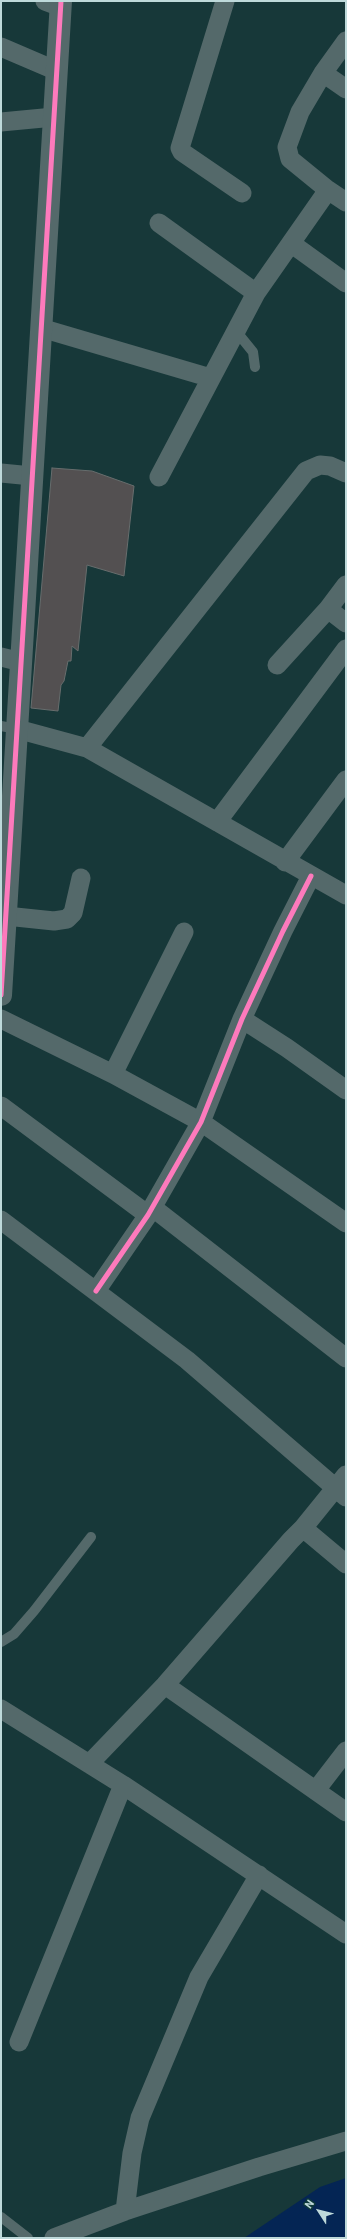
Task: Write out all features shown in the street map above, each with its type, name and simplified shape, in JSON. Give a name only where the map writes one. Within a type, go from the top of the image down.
[{"type":"street","points":[[225,1],[180,148],[182,152],[242,193]]},
{"type":"street","points":[[1,995],[11,660],[32,476],[57,71],[55,3]]},
{"type":"street","points":[[346,41],[323,73],[300,112],[287,147],[290,160],[346,202]]},
{"type":"street","points":[[1,47],[57,71]]},
{"type":"street","points":[[323,73],[346,89]]},
{"type":"street","points":[[1,122],[54,117]]},
{"type":"street","points":[[160,478],[256,294],[328,190]]},
{"type":"street","points":[[159,223],[256,294]]},
{"type":"street","points":[[292,244],[346,283]]},
{"type":"street","points":[[41,328],[211,378]]},
{"type":"street","points":[[88,748],[306,471],[320,465],[330,466],[346,473]]},
{"type":"street","points":[[1,473],[32,476]]},
{"type":"street","points":[[277,665],[328,609],[346,585]]},
{"type":"street","points":[[328,609],[346,623]]},
{"type":"street","points":[[217,822],[346,649]]},
{"type":"street","points":[[9,728],[88,748],[285,862],[346,895]]},
{"type":"street","points":[[285,862],[346,780]]},
{"type":"street","points":[[96,1291],[150,1211],[201,1122],[242,1020],[283,931],[311,876]]},
{"type":"street","points":[[4,905],[54,921],[67,919],[73,913],[81,878]]},
{"type":"street","points":[[113,1074],[184,932]]},
{"type":"street","points":[[1,1019],[113,1074],[201,1122],[346,1223]]},
{"type":"street","points":[[242,1020],[287,1048],[346,1090]]},
{"type":"street","points":[[1,1106],[150,1211],[346,1358]]},
{"type":"street","points":[[1,1220],[187,1360],[342,1487],[291,1540],[165,1685],[89,1764]]},
{"type":"street","points":[[303,1528],[346,1564]]},
{"type":"street","points":[[165,1685],[346,1812]]},
{"type":"street","points":[[1,1709],[123,1785],[346,1934]]},
{"type":"street","points":[[316,1790],[346,1751]]},
{"type":"street","points":[[19,2042],[123,1785]]},
{"type":"street","points":[[125,2211],[132,2153],[140,2118],[199,1977],[259,1875]]},
{"type":"street","points":[[54,2238],[125,2211],[259,2167],[346,2141]]},
{"type":"lane","points":[[236,331],[253,352],[255,367]]},
{"type":"lane","points":[[1,1642],[14,1634],[34,1611],[91,1537]]},
{"type":"lane","points":[[1,2217],[28,2238]]},
{"type":"water","points":[[346,2178],[346,2238],[244,2238],[320,2187]]},
{"type":"building","points":[[52,468],[92,471],[134,486],[124,576],[87,565],[78,651],[72,646],[71,661],[68,661],[64,681],[61,685],[58,711],[31,708]]},
{"type":"cycle path","points":[[1,995],[61,1]]},
{"type":"cycle path","points":[[96,1291],[148,1215],[201,1122],[242,1019],[283,931],[311,876]]}]
